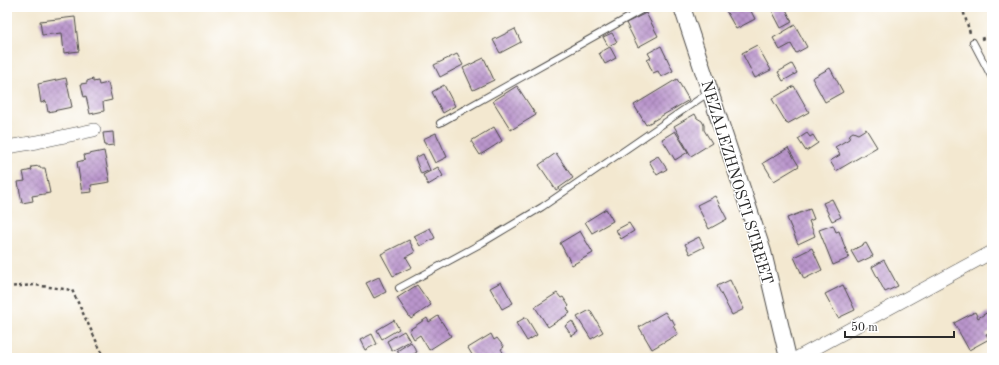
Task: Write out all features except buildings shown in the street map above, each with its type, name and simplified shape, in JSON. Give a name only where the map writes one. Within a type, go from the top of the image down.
[{"type":"street","name":"NEZALEZHNOSTI STREET","points":[[682,7],[763,252],[788,358]]},
{"type":"street","points":[[7,147],[94,130]]},
{"type":"street","points":[[797,358],[992,252]]},
{"type":"lane","points":[[440,123],[647,7]]},
{"type":"lane","points":[[973,42],[992,78]]},
{"type":"lane","points":[[399,288],[482,243],[542,207],[710,92]]},
{"type":"path","points":[[962,7],[973,42],[992,35]]},
{"type":"path","points":[[7,287],[34,285],[72,290],[101,351],[108,358]]}]
